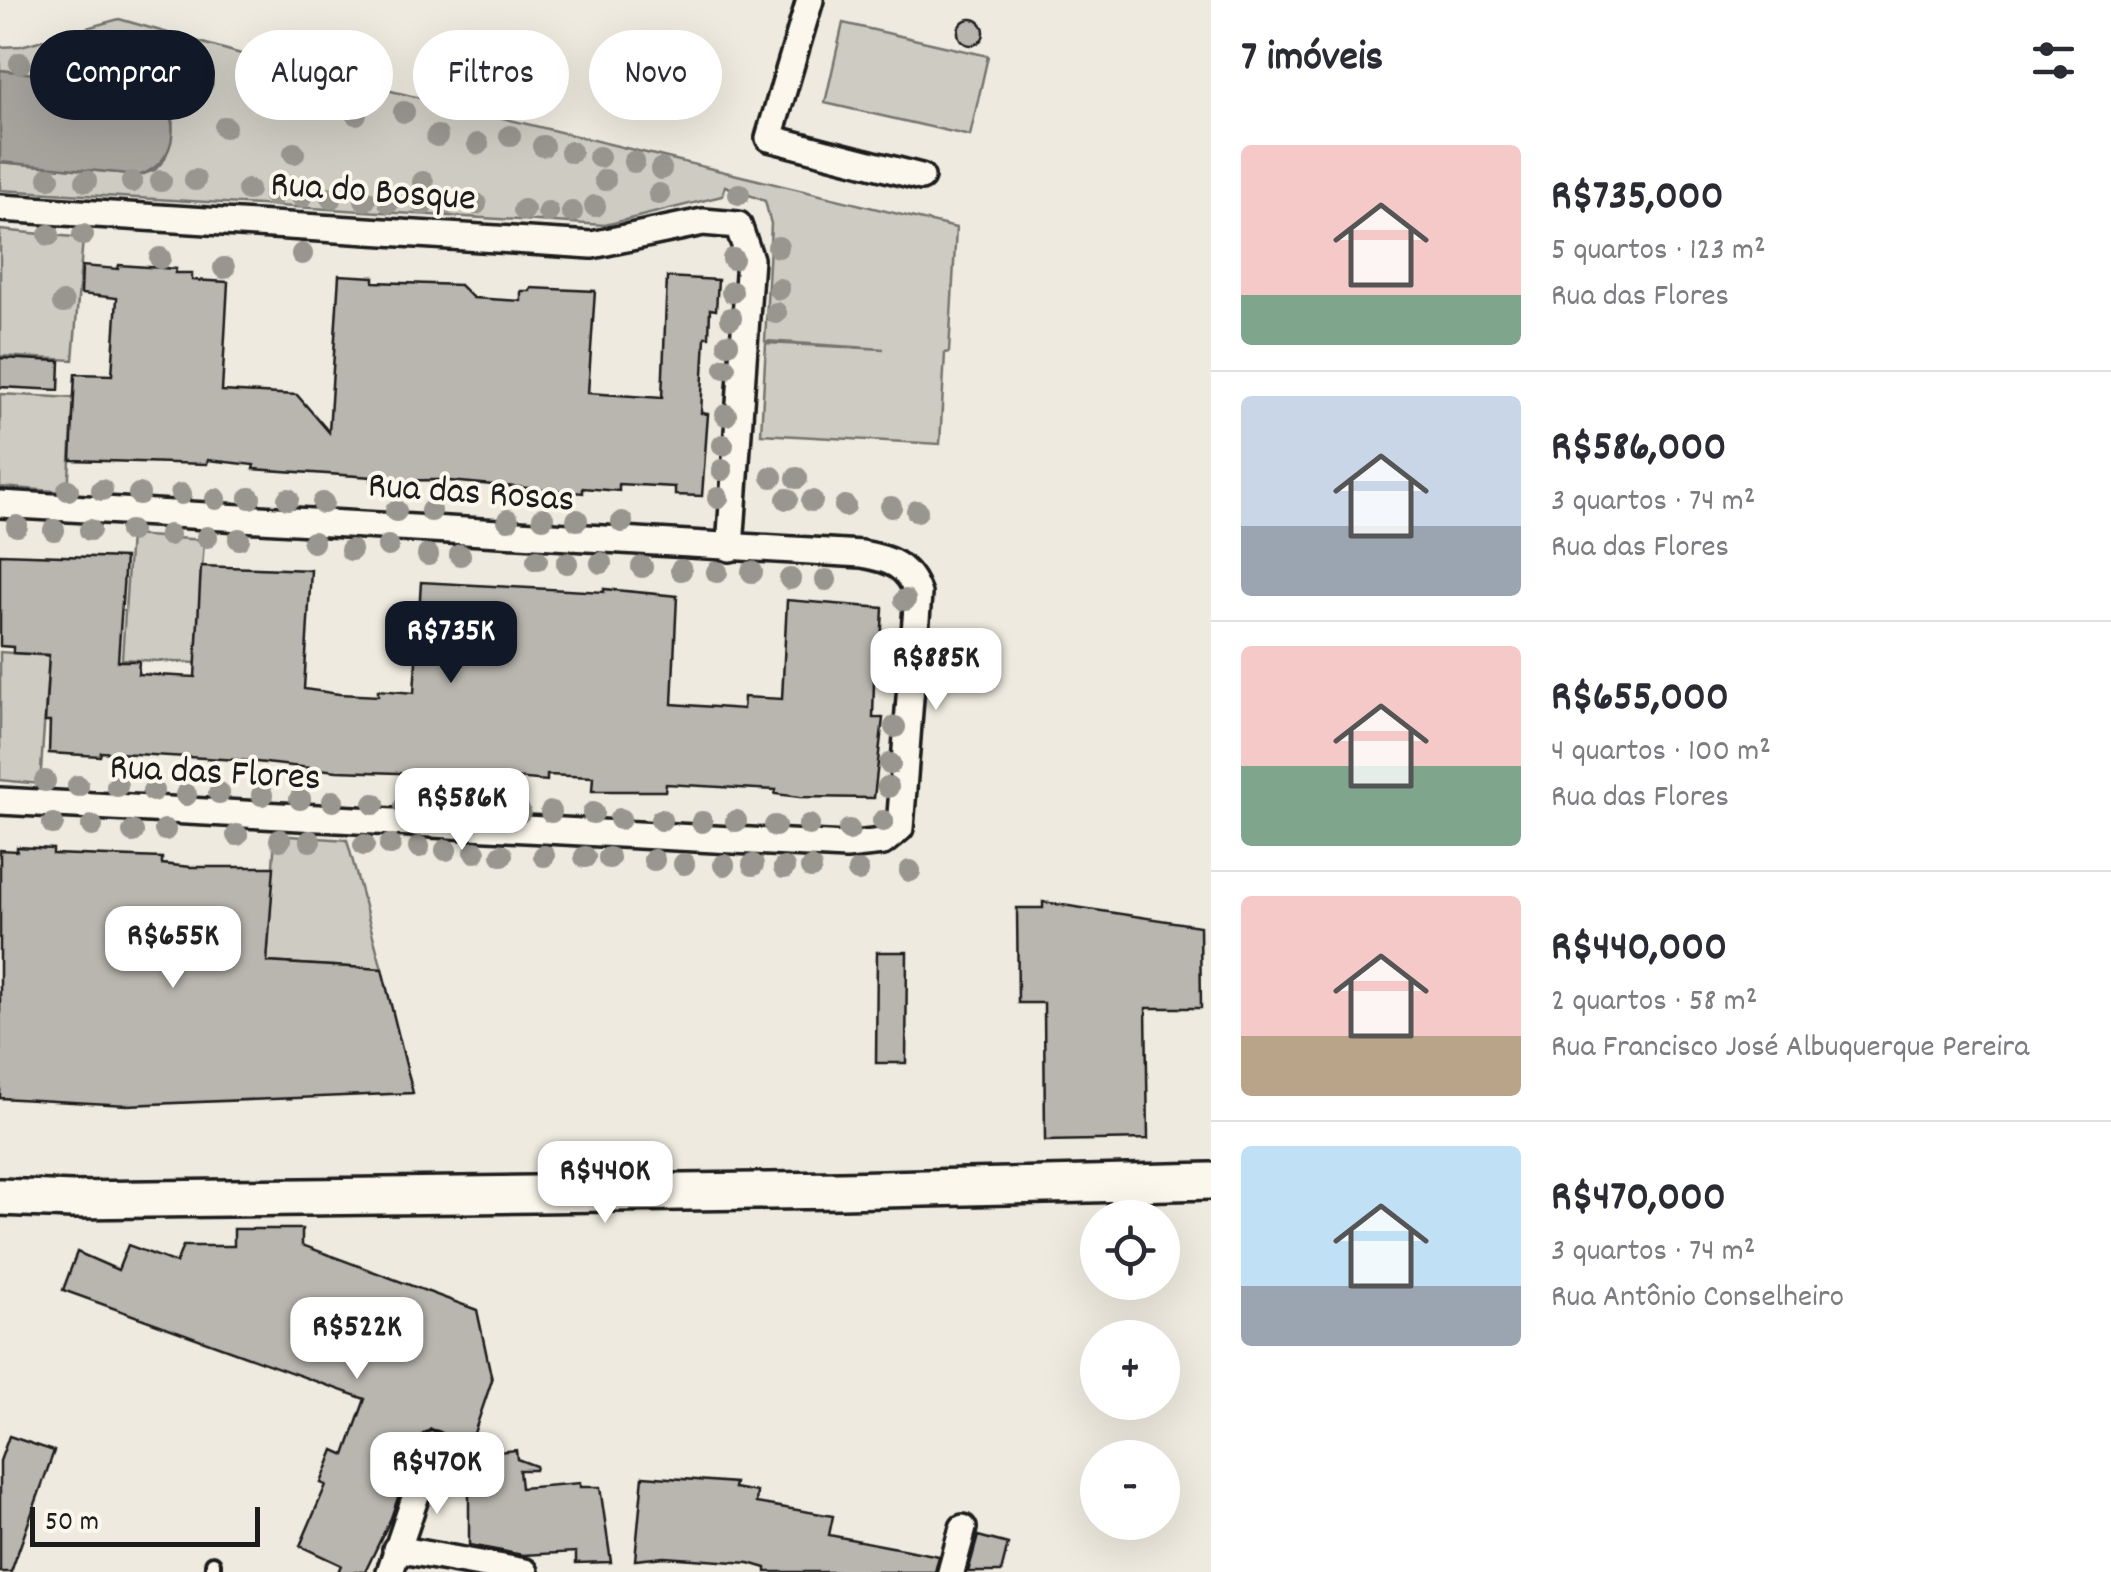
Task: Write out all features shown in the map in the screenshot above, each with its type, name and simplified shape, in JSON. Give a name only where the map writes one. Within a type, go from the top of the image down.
[{"type":"main road","points":[[0,1196],[72,1200],[1211,1182]]},
{"type":"street","points":[[810,0],[769,138],[921,176]]},
{"type":"street","name":"Rua do Bosque","points":[[0,208],[592,245],[703,222],[738,225],[750,259],[730,548]]},
{"type":"street","name":"Rua das Rosas","points":[[0,504],[862,554],[888,559],[912,578],[918,594],[900,828]]},
{"type":"street","name":"Rua das Flores","points":[[0,801],[861,846],[883,842],[900,828]]},
{"type":"street","points":[[434,1445],[393,1560],[525,1572]]},
{"type":"street","points":[[951,1572],[963,1528]]},
{"type":"shaded area","points":[[119,19],[157,30],[79,30]]},
{"type":"shaded area","points":[[843,23],[988,56],[970,136],[825,103]]},
{"type":"shaded area","points":[[30,44],[30,74],[0,70],[0,47]]},
{"type":"shaded area","points":[[215,47],[235,52],[235,120],[393,120],[393,91],[413,96],[413,120],[511,120],[956,228],[940,444],[761,434],[766,343],[884,349],[765,341],[771,224],[765,201],[725,186],[722,196],[605,225],[0,190],[0,162],[141,175],[155,170],[165,159],[173,120],[215,120]]},
{"type":"shaded area","points":[[0,70],[30,74],[30,120],[172,123],[163,159],[141,175],[0,162]]},
{"type":"shaded area","points":[[0,230],[83,238],[73,360],[0,356]]},
{"type":"shaded area","points":[[0,394],[74,398],[68,492],[0,487]]},
{"type":"shaded area","points":[[130,535],[204,540],[196,663],[122,659]]},
{"type":"shaded area","points":[[0,652],[49,656],[40,784],[0,780]]},
{"type":"shaded area","points":[[275,835],[347,840],[382,969],[267,962]]},
{"type":"building","points":[[971,19],[980,23],[984,32],[980,41],[971,45],[962,41],[958,32],[962,23]]},
{"type":"building","points":[[119,265],[176,269],[175,273],[192,273],[192,280],[228,282],[222,391],[297,395],[329,432],[339,275],[374,277],[374,282],[460,285],[473,298],[521,301],[521,291],[531,288],[595,291],[588,393],[662,398],[667,277],[718,280],[716,310],[710,309],[709,337],[705,337],[701,413],[708,414],[702,496],[675,495],[675,487],[619,484],[619,491],[583,488],[583,493],[438,480],[371,481],[372,477],[253,469],[254,465],[208,460],[207,464],[71,460],[75,374],[112,375],[117,298],[81,294],[82,266],[118,269]]},
{"type":"building","points":[[0,358],[60,361],[59,390],[0,387]]},
{"type":"building","points":[[0,554],[125,558],[118,661],[139,661],[138,674],[195,677],[201,566],[311,570],[304,689],[339,694],[378,696],[378,690],[414,693],[421,582],[604,589],[677,596],[672,704],[743,709],[744,697],[782,699],[787,600],[883,608],[881,646],[875,646],[873,718],[883,718],[874,798],[800,797],[775,794],[776,790],[666,784],[665,791],[592,791],[593,777],[547,775],[547,781],[483,775],[482,781],[239,760],[49,753],[50,722],[45,722],[49,655],[13,653],[13,647],[0,646]]},
{"type":"building","points":[[17,847],[53,849],[53,854],[162,858],[162,864],[191,867],[274,867],[267,962],[382,969],[413,1093],[127,1105],[0,1098],[0,850],[17,851]]},
{"type":"building","points":[[1043,902],[1200,926],[1201,1008],[1146,1008],[1148,1139],[1045,1141],[1044,1003],[1018,1003],[1017,908],[1043,908]]},
{"type":"building","points":[[877,952],[907,952],[906,1063],[876,1063]]},
{"type":"building","points":[[234,1229],[302,1229],[302,1245],[477,1310],[492,1380],[471,1442],[497,1452],[516,1450],[517,1459],[536,1466],[535,1470],[519,1470],[521,1488],[580,1483],[580,1487],[600,1487],[611,1562],[576,1563],[576,1552],[523,1555],[469,1545],[469,1468],[443,1468],[449,1441],[444,1434],[431,1429],[418,1440],[391,1518],[365,1572],[338,1572],[341,1565],[300,1546],[326,1485],[321,1483],[334,1450],[345,1455],[365,1399],[63,1290],[77,1252],[118,1270],[128,1245],[176,1263],[183,1246],[234,1246]]},
{"type":"building","points":[[9,1436],[54,1451],[11,1572],[0,1572],[0,1461]]},
{"type":"building","points":[[643,1476],[735,1483],[734,1488],[757,1492],[756,1503],[833,1516],[829,1535],[939,1556],[935,1572],[766,1572],[766,1568],[749,1563],[664,1557],[635,1560]]},
{"type":"building","points":[[978,1536],[1008,1544],[1001,1572],[968,1572]]}]
